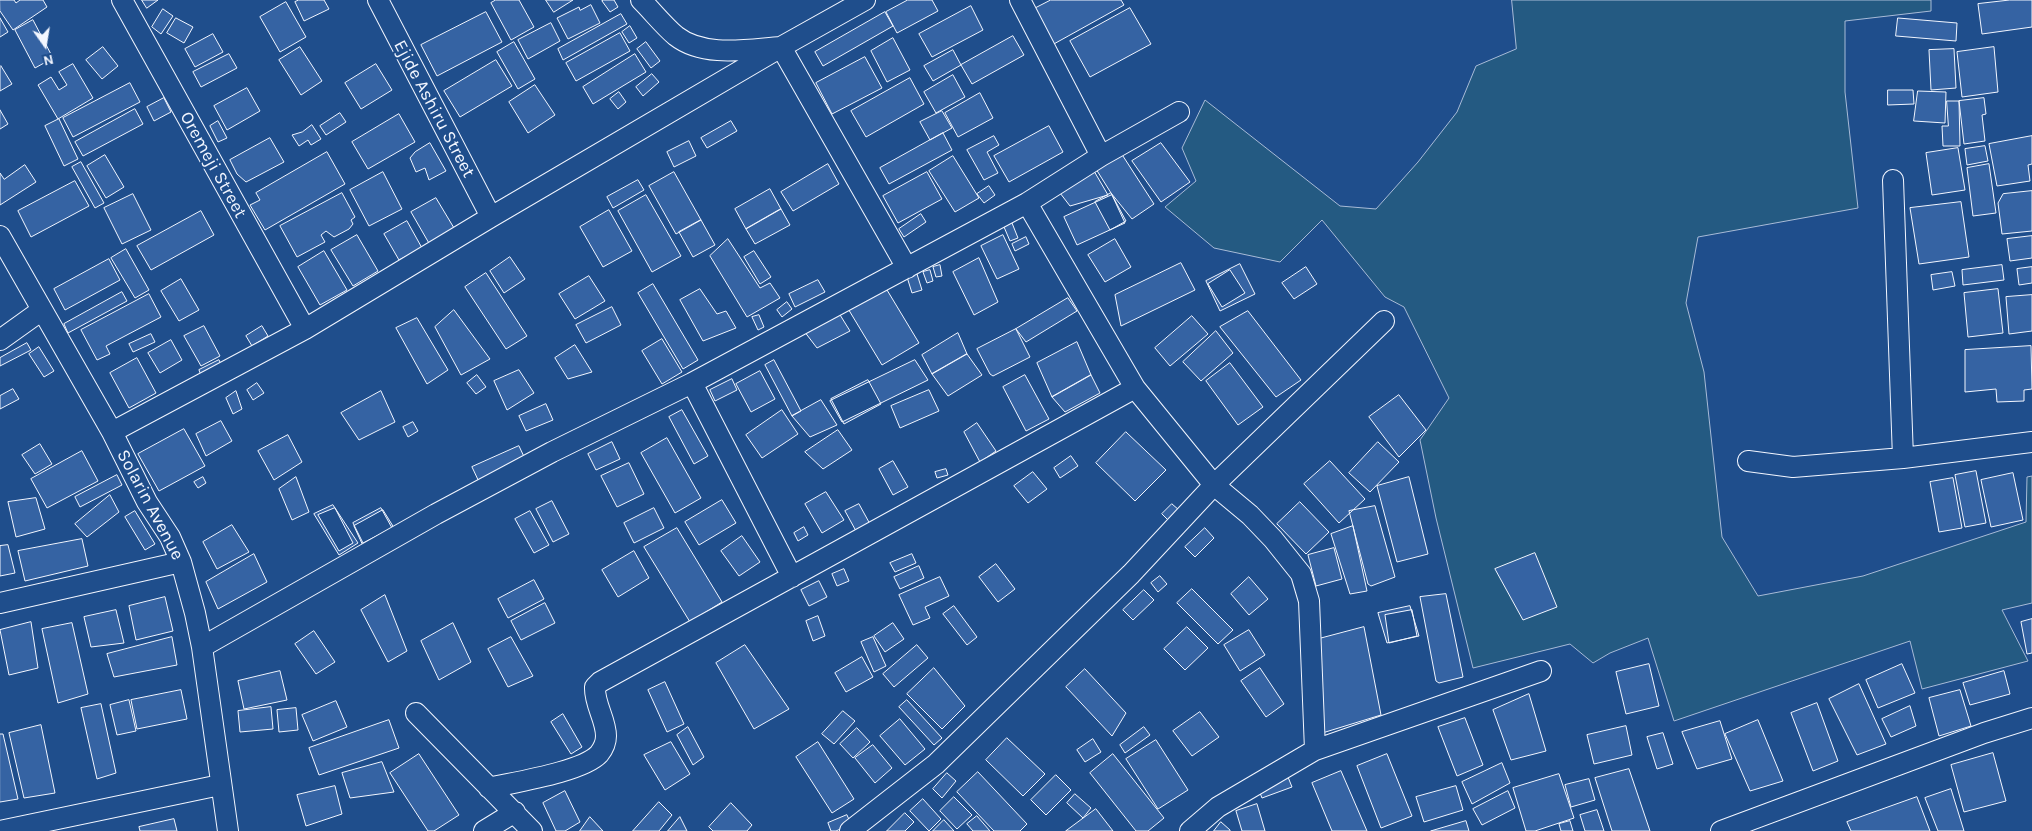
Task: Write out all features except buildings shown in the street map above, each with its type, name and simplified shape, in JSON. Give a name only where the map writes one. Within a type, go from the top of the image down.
[{"type":"street","name":"Oremeji Street","points":[[122,0],[304,329]]},
{"type":"street","name":"Ejide Ashiru Street","points":[[378,0],[491,217]]},
{"type":"street","points":[[642,0],[677,37],[702,48],[728,50],[781,47]]},
{"type":"street","points":[[112,432],[304,329],[491,217],[781,47],[865,0]]},
{"type":"street","points":[[1020,0],[1102,156]]},
{"type":"street","points":[[781,47],[907,268]]},
{"type":"street","points":[[202,647],[453,505],[552,452],[692,383],[1026,203],[1102,156],[1179,112]]},
{"type":"street","points":[[1893,180],[1903,458]]},
{"type":"street","points":[[1026,203],[1135,388],[1214,485],[1250,515],[1273,539],[1301,574],[1309,601],[1315,750]]},
{"type":"street","name":"Solarin Avenue","points":[[0,236],[112,432],[147,502],[170,537],[181,562],[202,647],[228,831]]},
{"type":"street","points":[[0,340],[42,310]]},
{"type":"street","points":[[856,830],[936,764],[1131,574],[1214,485],[1384,321]]},
{"type":"street","points":[[692,383],[792,577]]},
{"type":"street","points":[[489,788],[559,772],[585,762],[599,754],[604,745],[606,735],[594,696],[594,687],[600,682],[1135,388]]},
{"type":"street","points":[[1748,461],[1793,467],[1903,458],[2032,442]]},
{"type":"street","points":[[0,603],[181,562]]},
{"type":"street","points":[[1190,831],[1218,807],[1315,750],[1540,671]]},
{"type":"street","points":[[416,713],[532,831]]},
{"type":"street","points":[[1722,831],[2032,718]]},
{"type":"street","points":[[0,831],[220,785]]},
{"type":"street","points":[[484,831],[515,812]]},
{"type":"shaded area","points":[[1512,0],[1931,0],[1931,11],[1845,21],[1845,92],[1858,208],[1698,237],[1686,303],[1704,372],[1722,537],[1758,596],[1863,576],[2026,522],[2027,477],[2032,476],[2032,603],[2002,610],[2028,661],[1922,689],[1910,641],[1674,721],[1648,638],[1610,653],[1593,663],[1570,644],[1473,668],[1436,518],[1420,440],[1449,398],[1404,307],[1385,297],[1322,220],[1280,262],[1214,248],[1165,207],[1196,181],[1182,148],[1205,100],[1340,206],[1376,209],[1418,162],[1457,112],[1476,66],[1516,49]]}]
